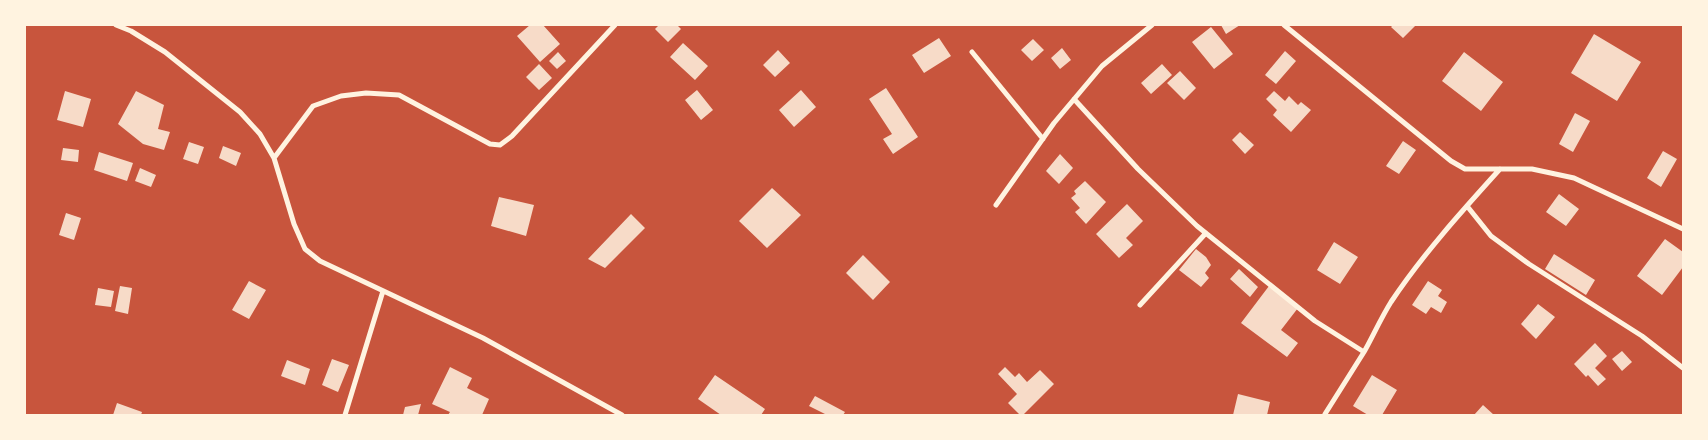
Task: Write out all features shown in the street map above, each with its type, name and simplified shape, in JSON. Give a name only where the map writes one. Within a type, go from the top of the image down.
[{"type":"street","points":[[116,25],[131,31],[165,52],[240,112],[260,134],[274,158],[294,224],[305,248],[320,261],[483,338],[622,415]]},
{"type":"street","points":[[274,158],[313,106],[341,96],[366,93],[398,95],[490,144],[500,144],[512,136],[615,25]]},
{"type":"street","points":[[996,205],[1043,139],[1102,66],[1152,25]]},
{"type":"street","points":[[1284,25],[1451,161],[1465,169],[1532,169],[1574,178],[1683,229]]},
{"type":"street","points":[[972,52],[1043,139]]},
{"type":"street","points":[[1074,100],[1138,169],[1206,233],[1315,321],[1364,352]]},
{"type":"street","points":[[1325,414],[1364,352],[1390,304],[1416,266],[1500,169]]},
{"type":"street","points":[[1467,206],[1491,236],[1529,264],[1642,336],[1683,368]]},
{"type":"street","points":[[1140,305],[1206,233]]},
{"type":"street","points":[[345,415],[383,291]]},
{"type":"building","points":[[530,25],[543,25],[560,44],[540,62],[517,36]]},
{"type":"building","points":[[659,25],[677,25],[681,29],[668,42],[655,29]]},
{"type":"building","points":[[1221,25],[1240,25],[1226,34]]},
{"type":"building","points":[[1393,25],[1416,25],[1403,38],[1391,27]]},
{"type":"building","points":[[1211,27],[1233,54],[1214,69],[1192,42]]},
{"type":"building","points":[[1594,34],[1641,62],[1617,101],[1571,73]]},
{"type":"building","points":[[939,38],[951,56],[924,73],[912,55]]},
{"type":"building","points":[[1033,39],[1044,50],[1032,61],[1021,50]]},
{"type":"building","points":[[683,43],[708,66],[695,80],[670,57]]},
{"type":"building","points":[[1062,48],[1071,60],[1060,69],[1051,58]]},
{"type":"building","points":[[778,50],[790,63],[775,77],[763,65]]},
{"type":"building","points":[[1285,51],[1296,61],[1276,84],[1265,75]]},
{"type":"building","points":[[558,52],[566,61],[557,69],[549,61]]},
{"type":"building","points":[[1464,52],[1503,82],[1481,111],[1442,81]]},
{"type":"building","points":[[539,64],[552,78],[539,90],[526,77]]},
{"type":"building","points":[[1162,64],[1172,75],[1151,94],[1141,83]]},
{"type":"building","points":[[1180,71],[1196,88],[1184,100],[1167,83]]},
{"type":"building","points":[[886,88],[918,137],[893,154],[883,139],[892,134],[869,99]]},
{"type":"building","points":[[697,90],[713,110],[701,120],[685,100]]},
{"type":"building","points":[[801,90],[816,107],[794,127],[779,110]]},
{"type":"building","points":[[65,91],[91,99],[83,127],[57,120]]},
{"type":"building","points":[[136,91],[164,105],[158,129],[170,132],[164,150],[143,144],[118,124]]},
{"type":"building","points":[[1274,91],[1285,101],[1289,96],[1298,105],[1301,102],[1311,110],[1291,132],[1273,115],[1277,110],[1266,99]]},
{"type":"building","points":[[1575,113],[1590,121],[1573,152],[1559,144]]},
{"type":"building","points":[[1240,132],[1254,145],[1245,154],[1232,140]]},
{"type":"building","points":[[1403,141],[1416,150],[1399,174],[1386,166]]},
{"type":"building","points":[[189,142],[204,147],[198,164],[183,159]]},
{"type":"building","points":[[223,146],[241,153],[236,166],[219,158]]},
{"type":"building","points":[[63,148],[79,150],[78,162],[61,160]]},
{"type":"building","points":[[1663,151],[1677,159],[1661,187],[1647,178]]},
{"type":"building","points":[[99,152],[133,163],[127,181],[94,170]]},
{"type":"building","points":[[1060,154],[1073,168],[1059,184],[1046,171]]},
{"type":"building","points":[[140,168],[156,175],[151,187],[135,181]]},
{"type":"building","points":[[1085,181],[1106,202],[1086,224],[1075,212],[1080,208],[1071,198],[1076,194],[1074,191]]},
{"type":"building","points":[[772,188],[801,215],[767,248],[739,221]]},
{"type":"building","points":[[1559,194],[1579,209],[1566,226],[1546,212]]},
{"type":"building","points":[[499,197],[534,205],[526,236],[491,226]]},
{"type":"building","points":[[1127,204],[1143,221],[1126,238],[1133,245],[1119,258],[1096,234]]},
{"type":"building","points":[[66,213],[81,218],[74,240],[59,235]]},
{"type":"building","points":[[631,214],[645,228],[605,268],[588,259]]},
{"type":"building","points":[[1665,239],[1683,252],[1683,267],[1662,295],[1637,276]]},
{"type":"building","points":[[1334,242],[1358,257],[1340,284],[1317,270]]},
{"type":"building","points":[[1196,249],[1206,257],[1211,265],[1205,273],[1209,278],[1201,287],[1179,270]]},
{"type":"building","points":[[1554,254],[1595,280],[1586,295],[1545,269]]},
{"type":"building","points":[[863,255],[890,282],[873,300],[846,273]]},
{"type":"building","points":[[1239,269],[1258,287],[1250,297],[1230,279]]},
{"type":"building","points":[[249,281],[266,290],[249,319],[232,310]]},
{"type":"building","points":[[1428,281],[1442,290],[1438,296],[1447,302],[1441,313],[1431,307],[1426,314],[1412,305]]},
{"type":"building","points":[[120,286],[132,288],[128,314],[115,311]]},
{"type":"building","points":[[1269,286],[1298,308],[1281,330],[1298,343],[1287,357],[1241,323]]},
{"type":"building","points":[[98,288],[114,291],[111,307],[95,305]]},
{"type":"building","points":[[1538,304],[1555,317],[1536,339],[1521,324]]},
{"type":"building","points":[[1595,343],[1607,356],[1595,368],[1606,379],[1598,386],[1574,364]]},
{"type":"building","points":[[1622,351],[1632,362],[1622,371],[1612,359]]},
{"type":"building","points":[[332,359],[349,365],[338,392],[322,385]]},
{"type":"building","points":[[287,360],[310,369],[305,385],[281,376]]},
{"type":"building","points":[[450,367],[472,378],[467,388],[489,399],[482,415],[448,415],[450,412],[432,404]]},
{"type":"building","points":[[1005,367],[1015,377],[1019,373],[1027,382],[1040,370],[1054,384],[1023,415],[1020,415],[1008,403],[1017,394],[998,374]]},
{"type":"building","points":[[715,375],[765,409],[761,415],[721,415],[698,399]]},
{"type":"building","points":[[1372,375],[1397,390],[1382,415],[1368,415],[1353,406]]},
{"type":"building","points":[[1238,394],[1270,402],[1267,415],[1233,415]]},
{"type":"building","points":[[815,396],[845,412],[843,415],[827,415],[809,406]]},
{"type":"building","points":[[117,403],[142,412],[141,415],[113,415]]},
{"type":"building","points":[[421,404],[418,415],[403,415],[405,407]]},
{"type":"building","points":[[1483,405],[1494,415],[1474,415]]}]
